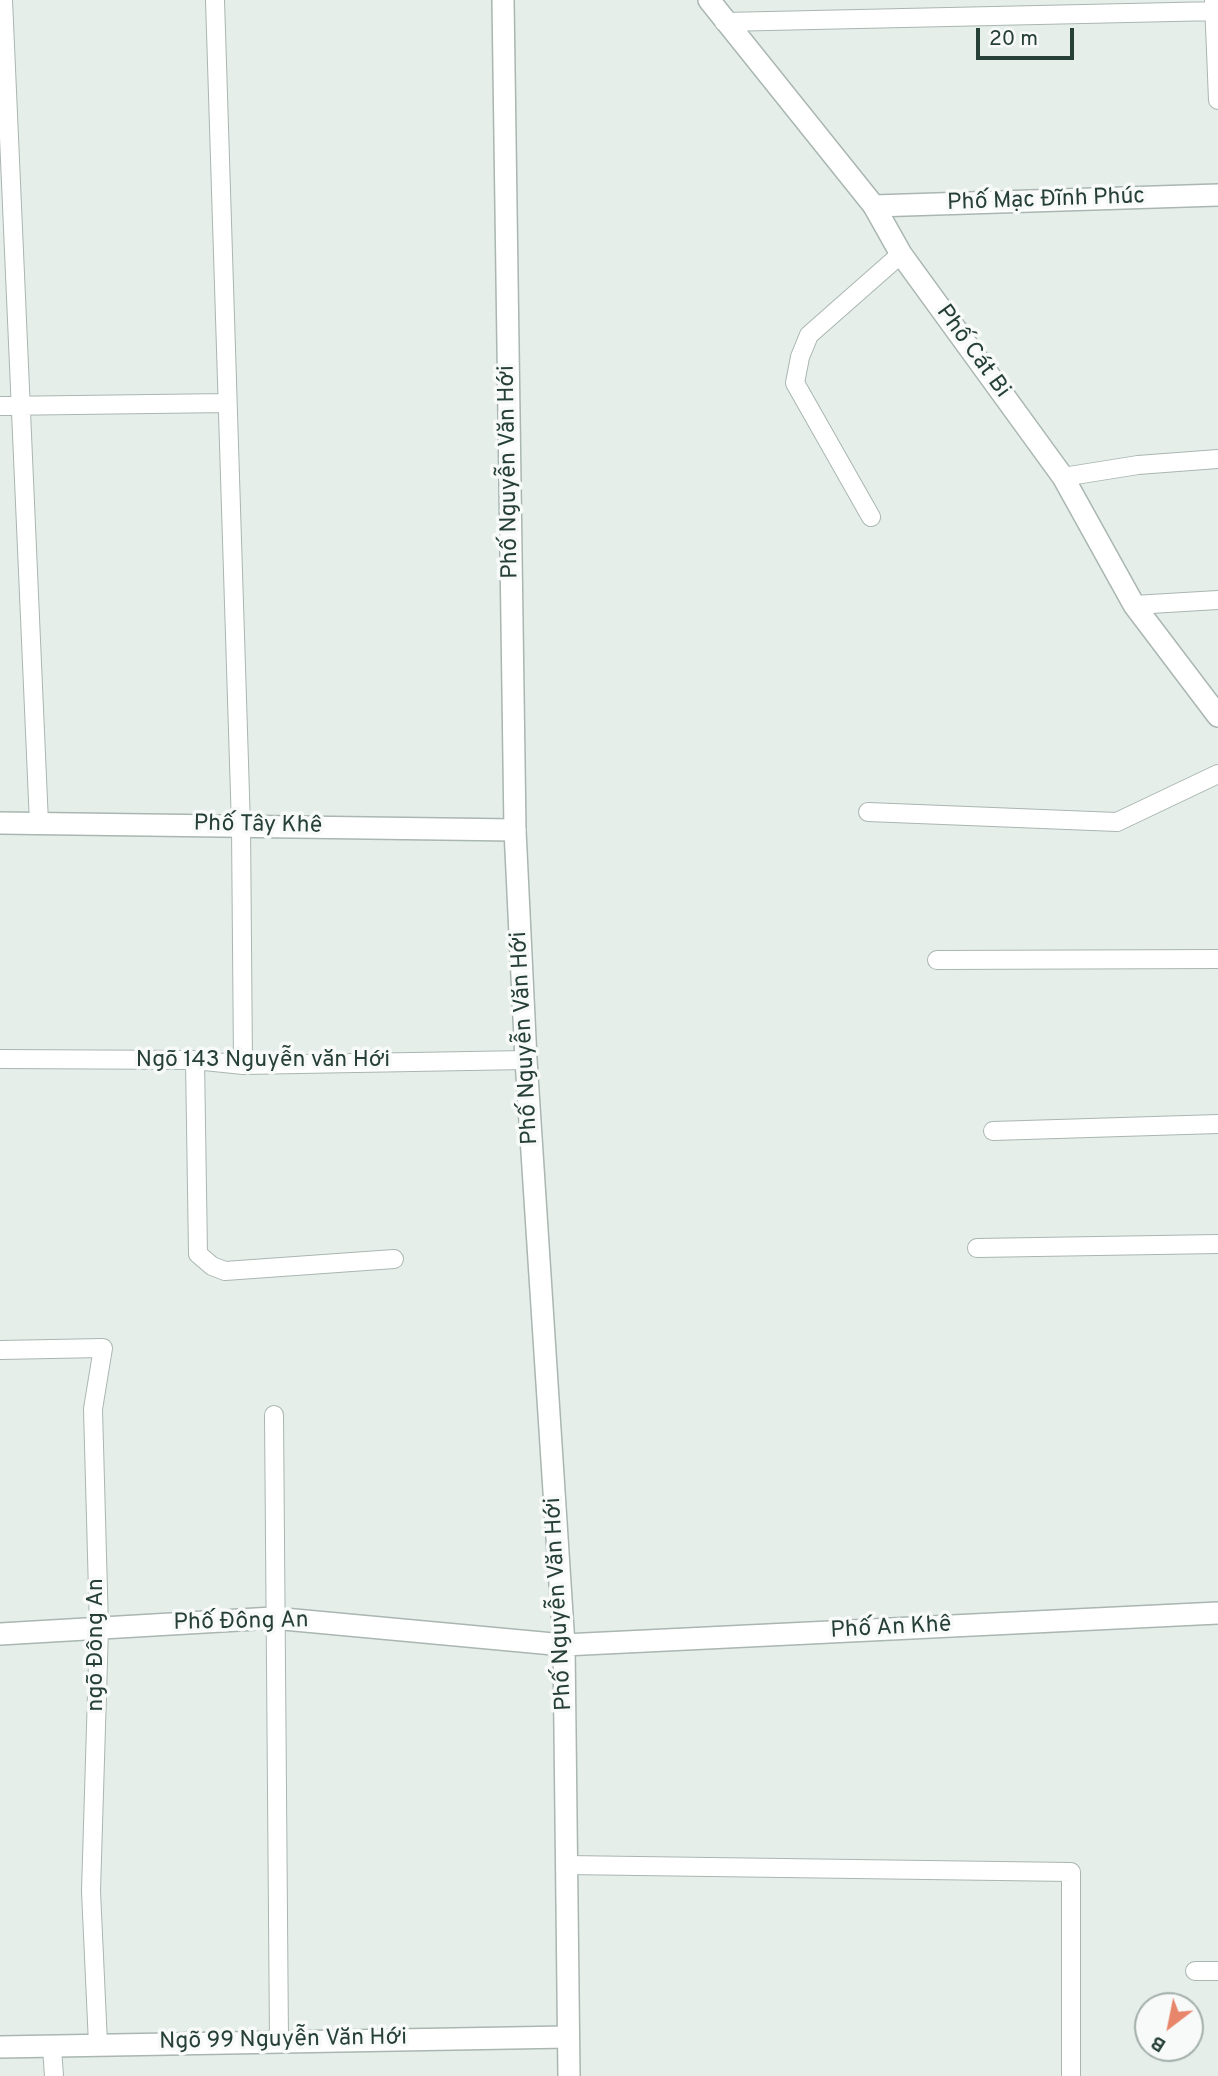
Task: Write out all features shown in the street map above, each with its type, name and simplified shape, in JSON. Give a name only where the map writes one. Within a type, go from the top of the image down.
[{"type":"street","name":"Phố Nguyễn Văn Hới","points":[[503,0],[515,830],[526,1060],[565,1645],[569,2076]]},
{"type":"street","name":"Phố Cát Bi","points":[[709,0],[874,206],[901,254],[1063,477],[1135,605],[1218,716]]},
{"type":"street","name":"Phố Mạc Đĩnh Phúc","points":[[874,206],[1218,195]]},
{"type":"street","name":"Phố Tây Khê","points":[[0,822],[515,830]]},
{"type":"street","name":"Phố An Khê","points":[[565,1645],[1218,1613]]},
{"type":"street","name":"Phố Đông An","points":[[0,1634],[274,1618],[565,1645]]},
{"type":"street","name":"Ngõ 99 Nguyễn Văn Hới","points":[[0,2047],[567,2037]]},
{"type":"lane","points":[[3,0],[39,823]]},
{"type":"lane","points":[[215,0],[242,826],[243,1065]]},
{"type":"lane","points":[[724,22],[1215,8],[1218,100]]},
{"type":"lane","points":[[870,517],[795,383],[800,357],[809,335],[901,254]]},
{"type":"lane","points":[[0,405],[227,403]]},
{"type":"lane","points":[[1063,477],[1138,465],[1218,459]]},
{"type":"lane","points":[[1135,605],[1218,600]]},
{"type":"lane","points":[[868,812],[1117,822],[1218,774]]},
{"type":"lane","points":[[937,960],[1218,958]]},
{"type":"lane","name":"Ngõ 143 Nguyễn văn Hới","points":[[0,1059],[195,1060],[243,1065],[526,1060]]},
{"type":"lane","points":[[195,1060],[198,1254],[212,1266],[225,1271],[394,1259]]},
{"type":"lane","points":[[993,1131],[1218,1124]]},
{"type":"lane","points":[[977,1248],[1218,1244]]},
{"type":"lane","name":"ngõ Đông An","points":[[0,1350],[103,1348],[93,1409],[99,1628],[91,1891],[98,2044]]},
{"type":"lane","points":[[274,1415],[279,2041]]},
{"type":"lane","points":[[566,1865],[1070,1872],[1071,2076]]},
{"type":"lane","points":[[1195,1971],[1218,1971]]},
{"type":"lane","points":[[52,2048],[54,2076]]}]
